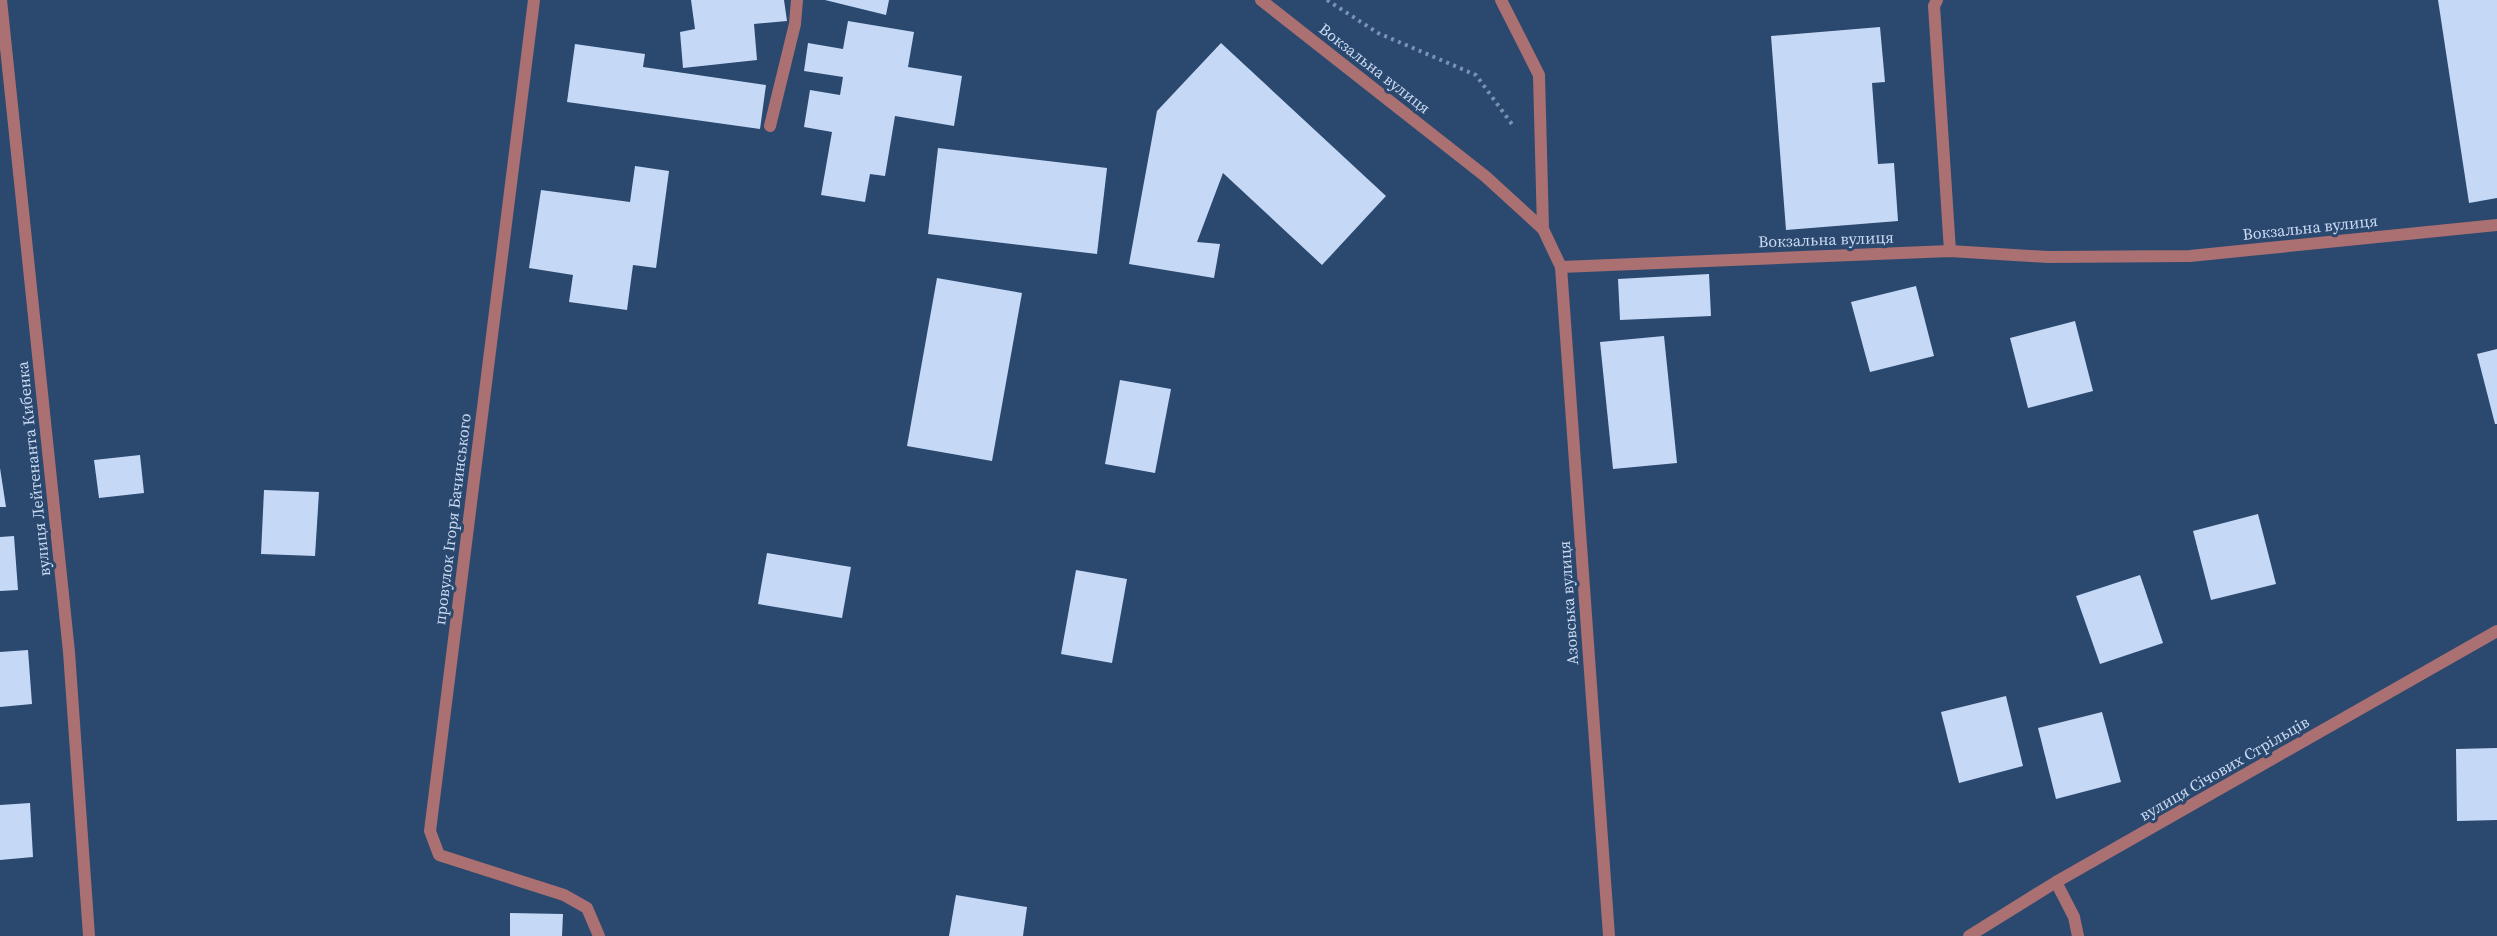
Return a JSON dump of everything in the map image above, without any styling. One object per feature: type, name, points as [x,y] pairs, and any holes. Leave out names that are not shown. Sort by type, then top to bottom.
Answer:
[{"type":"street","name":"вулиця Лейтенанта Кибенка","points":[[1,0],[69,652],[89,936]]},
{"type":"street","name":"провулок Ігоря Бачинського","points":[[534,0],[429,831],[439,855],[564,895],[586,908],[599,936]]},
{"type":"street","points":[[770,126],[795,24],[797,0]]},
{"type":"street","name":"Вокзальна вулиця","points":[[1261,0],[1485,176],[1543,229],[1561,267],[1950,251],[2048,257],[2190,256],[2497,225]]},
{"type":"street","points":[[1501,0],[1539,75],[1543,229]]},
{"type":"street","points":[[1937,0],[1934,6],[1950,251]]},
{"type":"street","name":"Азовська вулиця","points":[[1561,267],[1609,936]]},
{"type":"street","name":"вулиця Січових Стрільців","points":[[1970,936],[2056,882],[2497,631]]},
{"type":"street","points":[[2056,882],[2074,917],[2078,936]]},
{"type":"path","points":[[1327,0],[1378,33],[1476,75],[1515,129]]},
{"type":"building","points":[[691,0],[784,0],[787,21],[754,24],[757,60],[683,68],[680,32],[695,29]]},
{"type":"building","points":[[825,0],[889,0],[886,15]]},
{"type":"building","points":[[2438,0],[2497,0],[2497,198],[2469,203]]},
{"type":"building","points":[[848,21],[914,32],[908,67],[962,76],[954,126],[895,116],[885,176],[870,174],[865,202],[821,195],[832,132],[804,127],[810,90],[840,95],[843,77],[804,71],[808,43],[843,49]]},
{"type":"building","points":[[1880,27],[1885,82],[1872,83],[1878,164],[1894,163],[1898,221],[1786,230],[1771,36]]},
{"type":"building","points":[[1221,43],[1386,196],[1322,265],[1223,173],[1197,242],[1220,244],[1214,278],[1129,264],[1157,111]]},
{"type":"building","points":[[575,44],[645,54],[643,67],[766,85],[760,129],[567,102]]},
{"type":"building","points":[[938,148],[1107,168],[1097,254],[928,234]]},
{"type":"building","points":[[635,166],[669,171],[656,268],[633,265],[627,310],[569,302],[573,275],[529,268],[541,190],[630,202]]},
{"type":"building","points":[[1709,274],[1711,316],[1620,320],[1618,279]]},
{"type":"building","points":[[937,278],[1022,293],[992,461],[907,446]]},
{"type":"building","points":[[1916,286],[1934,356],[1870,372],[1851,302]]},
{"type":"building","points":[[2075,321],[2093,391],[2028,408],[2010,338]]},
{"type":"building","points":[[1664,336],[1677,463],[1613,469],[1600,342]]},
{"type":"building","points":[[2497,349],[2497,424],[2495,424],[2477,354]]},
{"type":"building","points":[[1120,380],[1171,389],[1155,473],[1105,464]]},
{"type":"building","points":[[140,455],[144,493],[99,498],[94,460]]},
{"type":"building","points":[[0,468],[6,507],[0,507]]},
{"type":"building","points":[[264,490],[319,492],[315,556],[261,554]]},
{"type":"building","points":[[2258,514],[2276,584],[2211,600],[2193,531]]},
{"type":"building","points":[[14,536],[18,590],[0,591],[0,537]]},
{"type":"building","points":[[767,553],[851,567],[842,618],[758,604]]},
{"type":"building","points":[[1076,570],[1127,579],[1112,663],[1061,654]]},
{"type":"building","points":[[2140,575],[2163,643],[2100,664],[2076,596]]},
{"type":"building","points":[[28,650],[32,704],[0,707],[0,652]]},
{"type":"building","points":[[2006,696],[2023,766],[1959,783],[1941,712]]},
{"type":"building","points":[[2102,712],[2121,782],[2056,799],[2038,728]]},
{"type":"building","points":[[2497,748],[2497,820],[2457,821],[2456,749]]},
{"type":"building","points":[[30,803],[33,857],[0,860],[0,805]]},
{"type":"building","points":[[956,895],[1027,907],[1023,936],[949,936]]},
{"type":"building","points":[[510,913],[563,914],[562,936],[510,936]]}]
